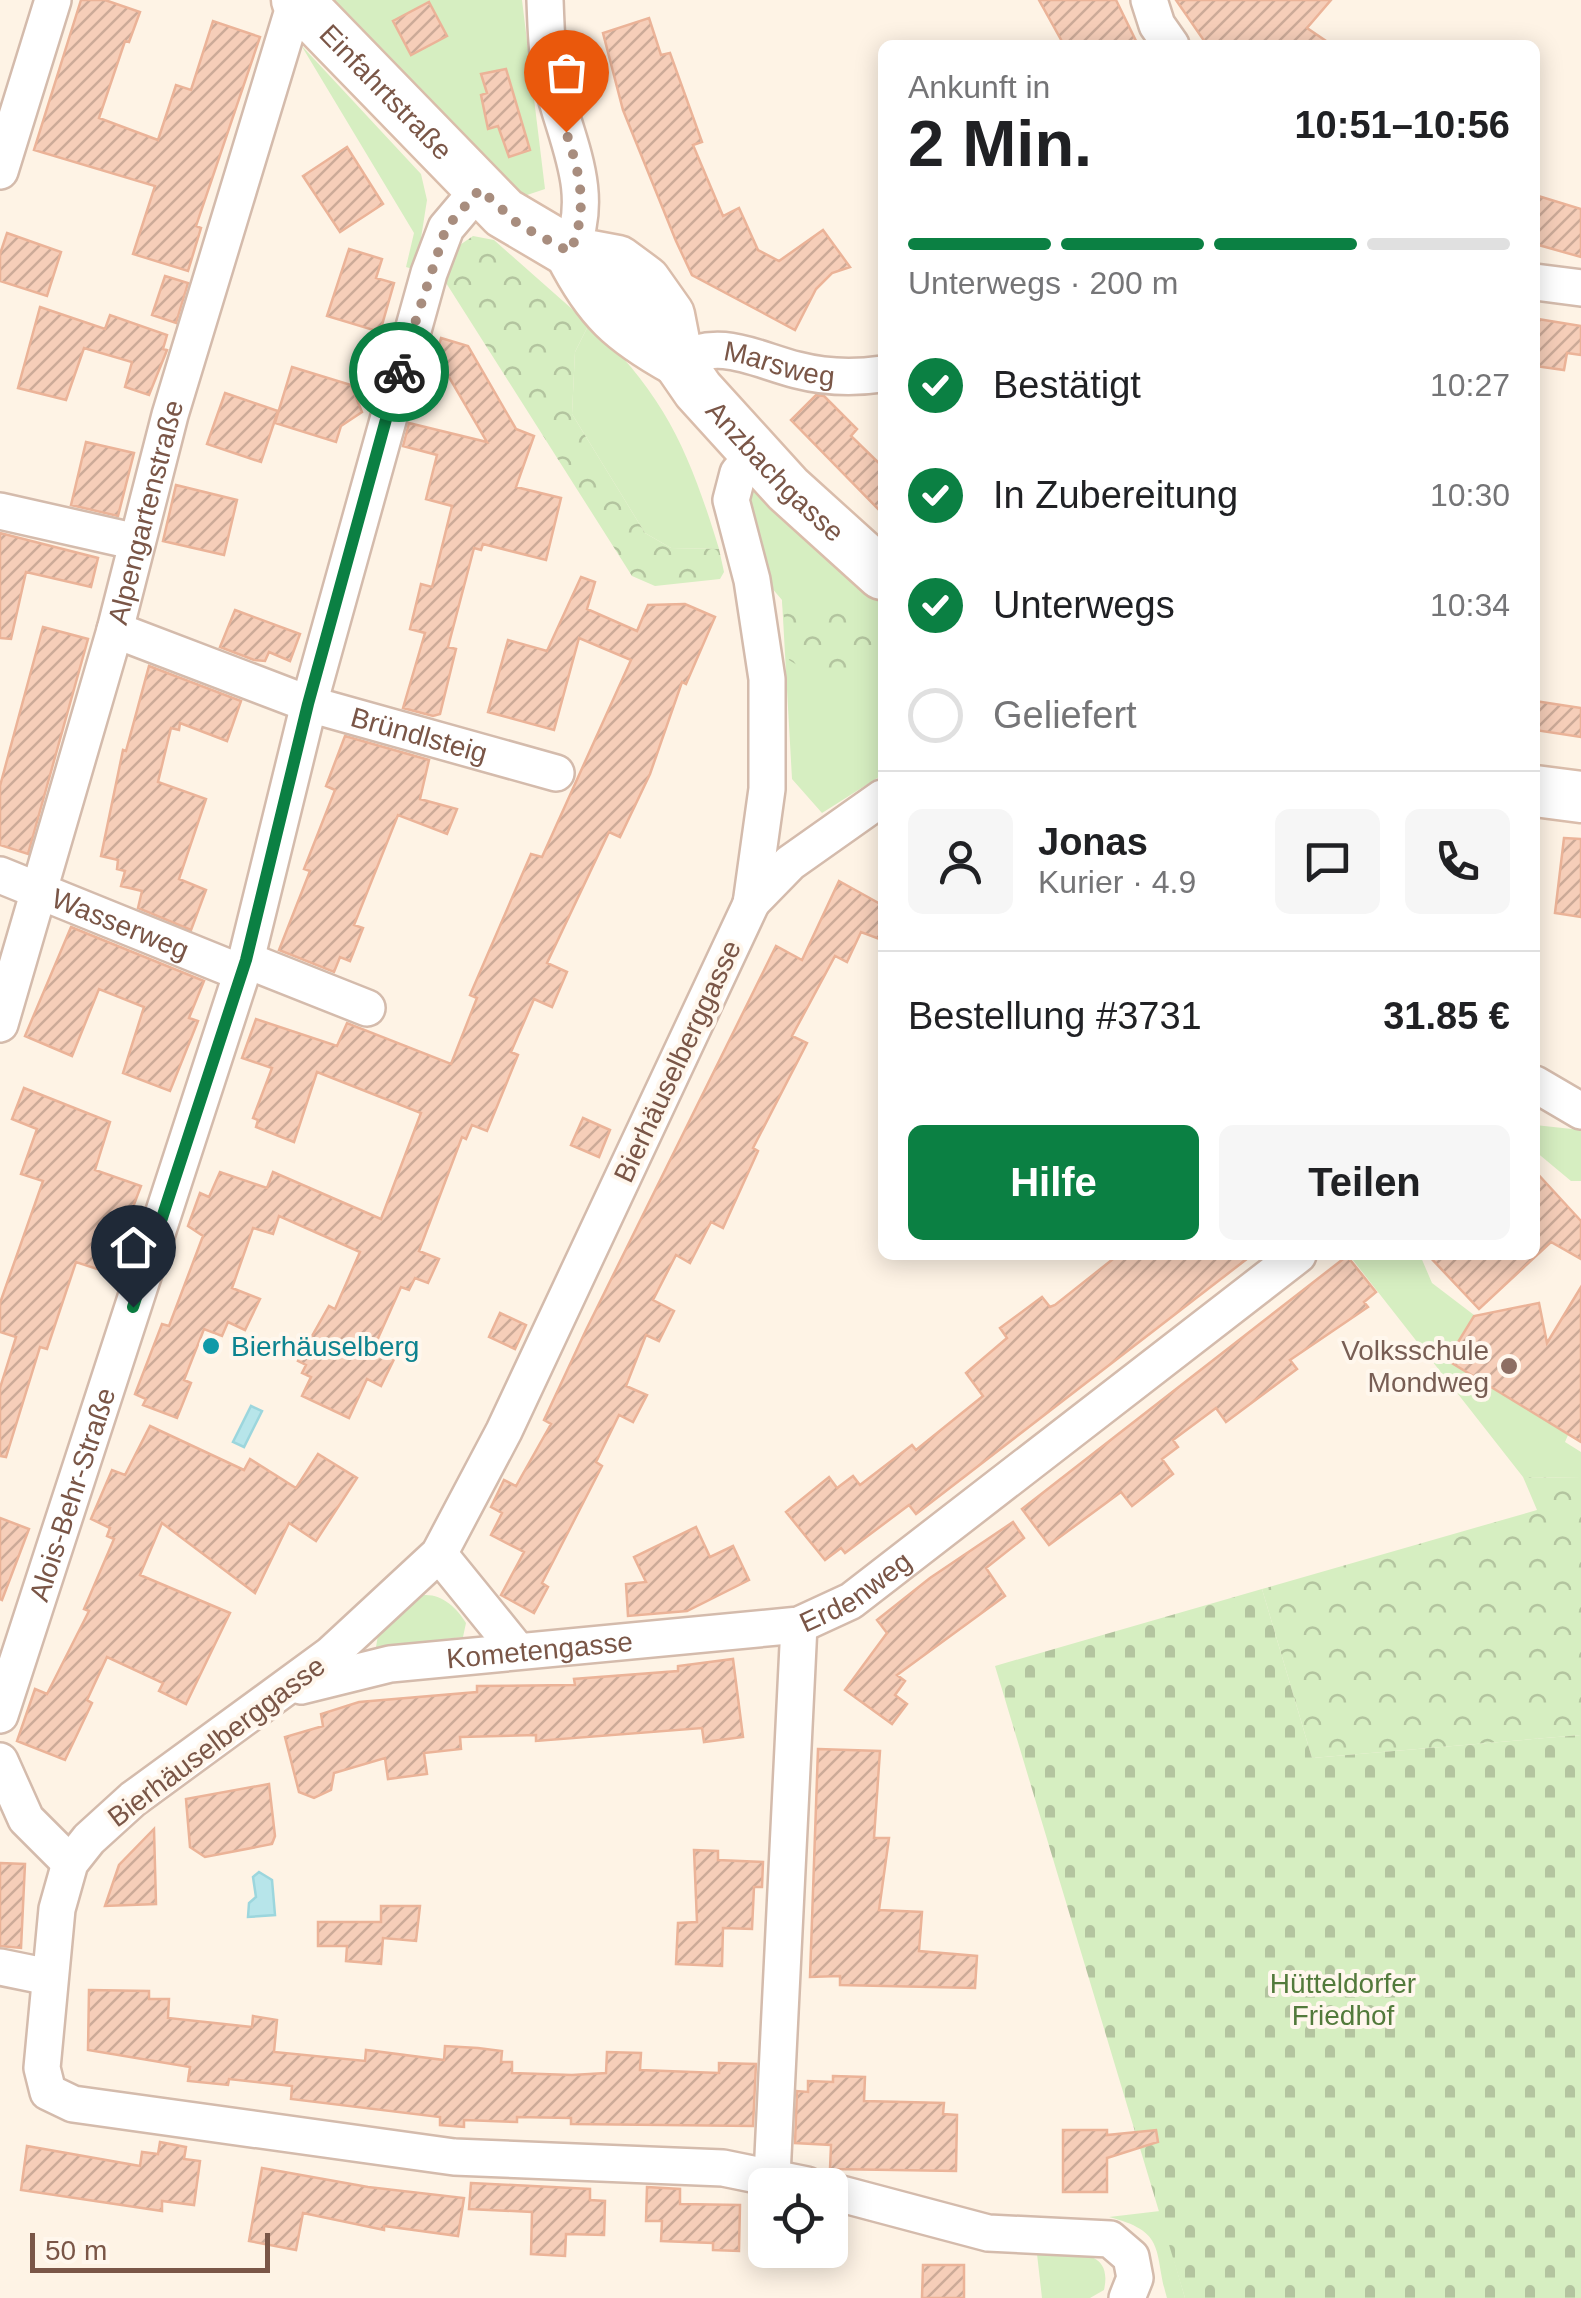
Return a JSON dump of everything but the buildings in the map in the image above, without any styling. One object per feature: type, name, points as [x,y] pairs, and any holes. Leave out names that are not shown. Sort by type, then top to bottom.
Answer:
[{"type":"street","points":[[0,168],[53,0]]},
{"type":"street","name":"Einfahrtstraße","points":[[296,0],[518,224],[570,252]]},
{"type":"street","name":"Alpengartenstraße","points":[[0,1024],[42,892],[170,415],[296,0]]},
{"type":"street","points":[[545,0],[552,80],[582,186],[581,221],[570,252]]},
{"type":"street","points":[[1149,0],[1157,25],[1168,40]]},
{"type":"street","name":"Alois-Behr-Straße","points":[[0,1715],[244,966],[308,704],[428,273],[446,228],[480,189]]},
{"type":"street","name":"Anzbachgasse","points":[[570,252],[604,310],[637,338],[678,361],[754,453],[833,533],[878,571]]},
{"type":"street","points":[[1540,283],[1581,288]]},
{"type":"street","name":"Marsweg","points":[[678,361],[703,349],[725,348],[800,371],[878,374]]},
{"type":"street","name":"Bierhäuselberggasse","points":[[748,2172],[707,2166],[454,2158],[73,2104],[52,2095],[44,2082],[49,1978],[60,1891],[70,1863],[89,1838],[133,1800],[285,1691],[366,1625],[439,1554],[504,1431],[750,904],[768,789],[768,694],[752,580],[730,500],[738,473],[754,453]]},
{"type":"street","points":[[0,512],[137,542]]},
{"type":"street","name":"Bründlsteig","points":[[115,630],[308,704],[556,773]]},
{"type":"street","points":[[1540,792],[1581,797]]},
{"type":"street","name":"Bierhäuselberggasse","points":[[750,904],[790,863],[878,801]]},
{"type":"street","name":"Wasserweg","points":[[0,875],[367,1008]]},
{"type":"street","points":[[1540,1087],[1581,1112]]},
{"type":"street","name":"Erdenweg","points":[[772,2168],[799,1625],[850,1601],[1292,1260]]},
{"type":"street","points":[[439,1554],[516,1650]]},
{"type":"street","name":"Kometengasse","points":[[285,1691],[390,1664],[799,1625]]},
{"type":"street","points":[[0,1762],[26,1819],[70,1863]]},
{"type":"street","points":[[0,1967],[49,1978]]},
{"type":"street","points":[[848,2196],[988,2233],[1110,2240],[1122,2245],[1134,2267],[1133,2289],[1127,2298]]},
{"type":"green space","points":[[333,0],[522,0],[545,189],[524,196],[359,34]]},
{"type":"green space","points":[[301,45],[421,174],[427,200],[416,270],[406,267],[414,233]]},
{"type":"green space","points":[[473,236],[494,240],[589,324],[575,352],[572,414],[645,533],[671,548],[719,549],[724,572],[720,579],[655,586],[632,576],[441,275],[454,249]]},
{"type":"green space","points":[[589,324],[637,375],[672,427],[697,483],[719,549],[671,548],[645,533],[572,414],[575,352]]},
{"type":"green space","points":[[751,489],[878,600],[878,778],[822,813],[792,779],[782,600],[765,580],[745,501]]},
{"type":"green space","points":[[782,600],[878,607],[878,642],[862,676],[828,684],[789,660]]},
{"type":"green space","points":[[1540,1126],[1581,1130],[1581,1181],[1571,1181],[1540,1155]]},
{"type":"green space","points":[[1353,1260],[1422,1260],[1432,1283],[1474,1315],[1448,1360],[1568,1435],[1565,1442],[1581,1452],[1581,1478],[1523,1477]]},
{"type":"green space","points":[[1523,1477],[1581,1478],[1581,1735],[1312,1758],[1262,1589],[1537,1510]]},
{"type":"green space","name":"Hütteldorfer Friedhof","points":[[1262,1589],[1312,1758],[1581,1735],[1581,2298],[1185,2298],[995,1666]]},
{"type":"green space","points":[[424,1595],[443,1599],[458,1612],[466,1623],[463,1637],[376,1647],[378,1635]]},
{"type":"green space","points":[[1160,2211],[1185,2298],[1167,2298],[1150,2237],[1109,2217]]},
{"type":"green space","points":[[1037,2254],[1086,2255],[1095,2259],[1102,2265],[1104,2290],[1090,2298],[1042,2298]]},
{"type":"water","points":[[251,1406],[262,1411],[244,1447],[233,1442]]},
{"type":"water","points":[[259,1872],[272,1880],[275,1915],[248,1917],[249,1903],[256,1897],[253,1877]]},
{"type":"way so far","points":[[399,372],[428,273],[446,228],[480,189],[518,224],[570,252],[581,221],[582,198],[580,177],[566,132]]},
{"type":"place","name":"Bierhäuselberg","points":[[211,1346]]},
{"type":"place","name":"Volksschule Mondweg","points":[[1509,1366]]},
{"type":"route","points":[[133,1307],[246,960],[308,704],[399,372]]}]
